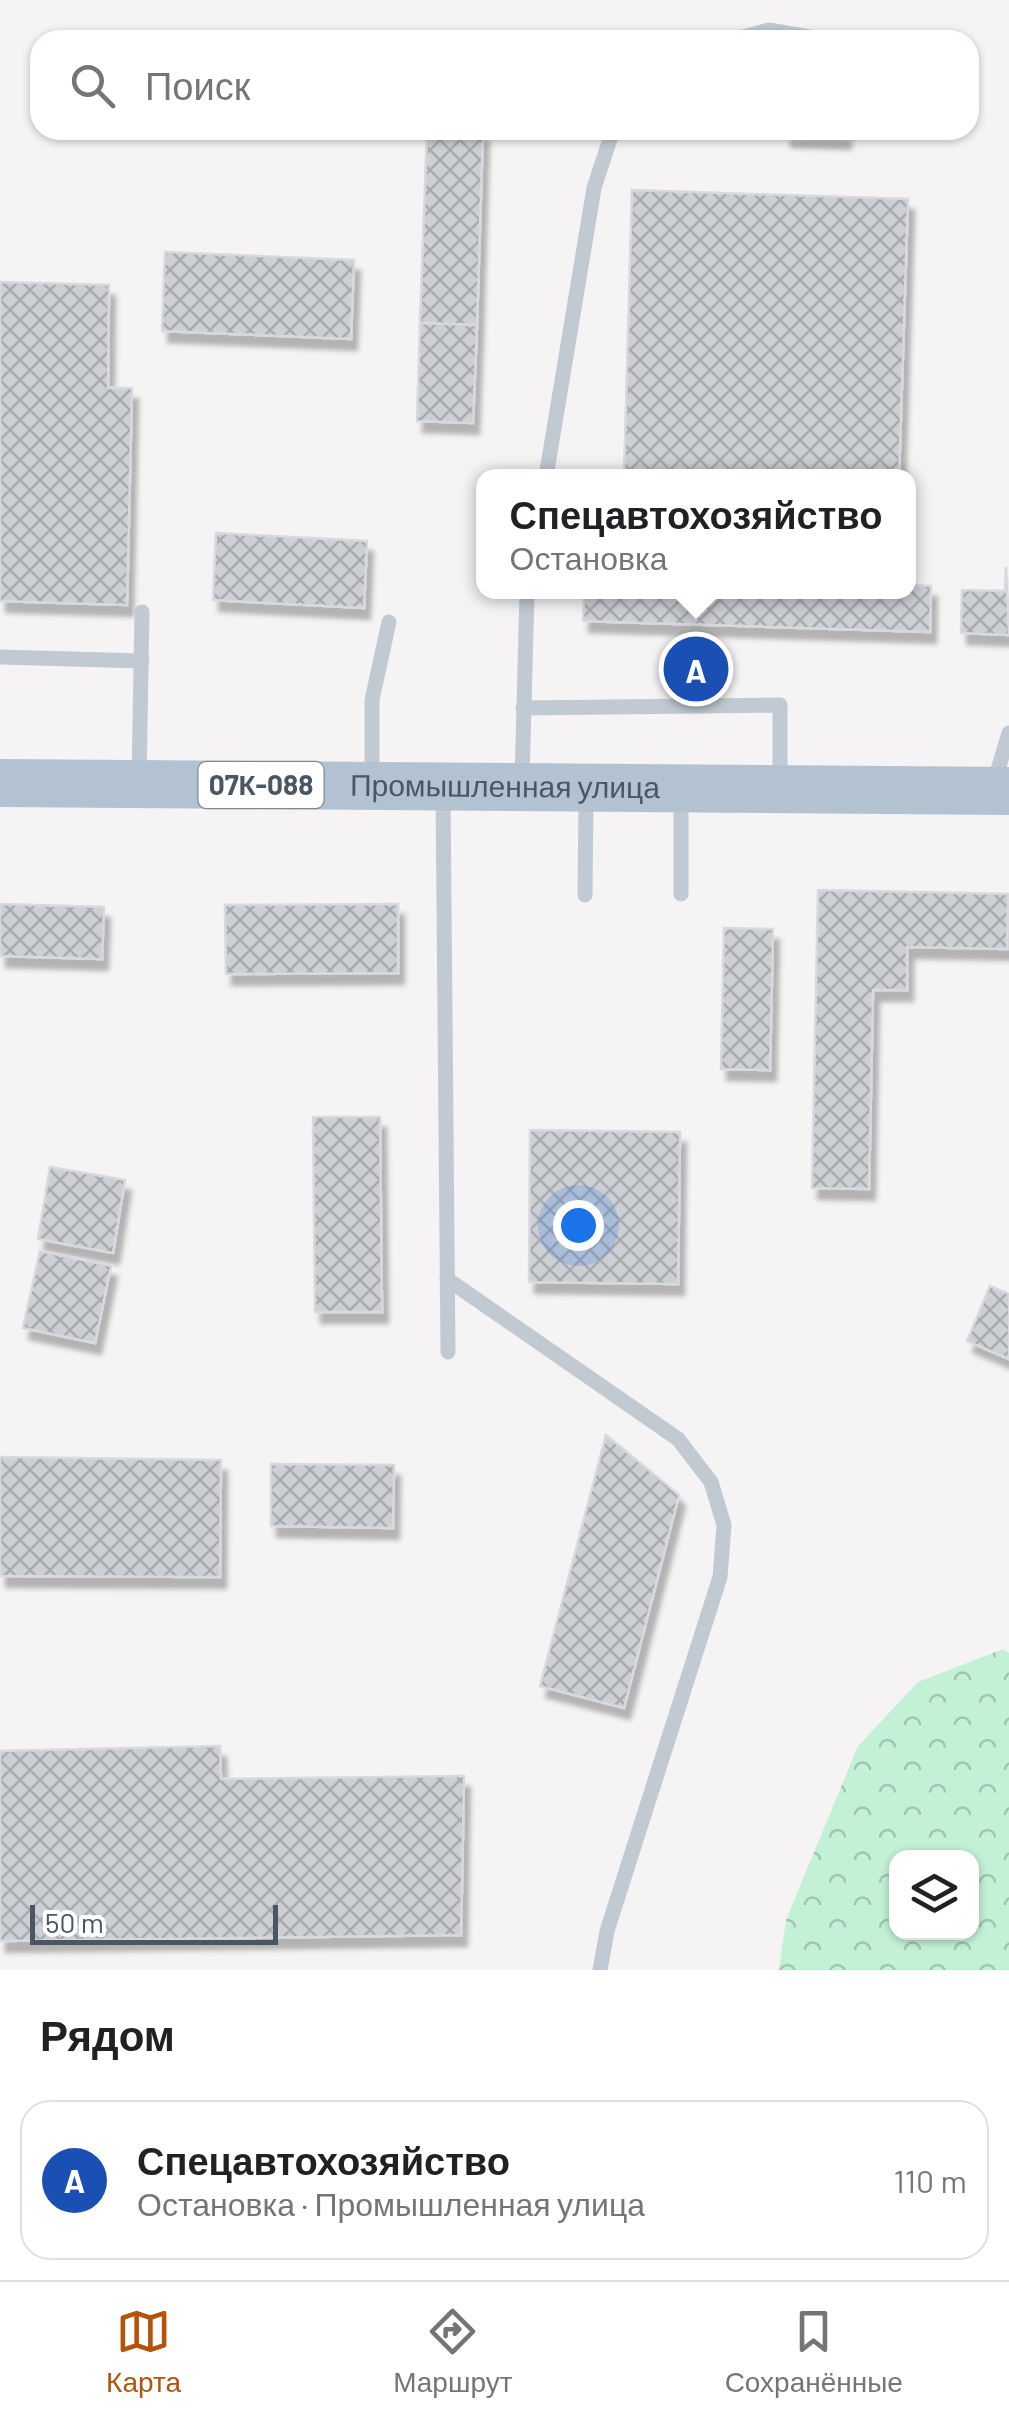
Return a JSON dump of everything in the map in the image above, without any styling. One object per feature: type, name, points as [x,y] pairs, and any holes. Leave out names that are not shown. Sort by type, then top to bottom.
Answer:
[{"type":"main road","name":"Промышленная улица","points":[[0,783],[1000,791]]},
{"type":"lane","points":[[547,469],[594,188],[610,140]]},
{"type":"lane","points":[[522,789],[527,599]]},
{"type":"lane","points":[[139,784],[142,612]]},
{"type":"lane","points":[[372,787],[372,700],[389,622]]},
{"type":"lane","points":[[0,658],[142,661]]},
{"type":"lane","points":[[523,708],[780,705],[780,791]]},
{"type":"lane","points":[[1000,791],[1009,733]]},
{"type":"lane","points":[[442,788],[448,1352]]},
{"type":"lane","points":[[585,895],[586,790]]},
{"type":"lane","points":[[681,791],[681,894]]},
{"type":"lane","points":[[447,1279],[678,1440],[710,1482],[724,1524],[720,1577],[607,1931],[600,1970]]},
{"type":"green space","points":[[1003,1649],[1009,1653],[1009,1970],[779,1970],[786,1920],[858,1746],[918,1682]]},
{"type":"building","points":[[427,140],[483,140],[477,325],[420,323]]},
{"type":"building","points":[[632,190],[908,199],[899,469],[624,469]]},
{"type":"building","points":[[165,252],[354,260],[351,339],[162,331]]},
{"type":"building","points":[[0,282],[109,285],[108,388],[132,388],[127,605],[0,601]]},
{"type":"building","points":[[420,323],[477,325],[473,423],[417,421]]},
{"type":"building","points":[[216,533],[367,541],[364,608],[213,600]]},
{"type":"building","points":[[1006,567],[1009,635],[961,633],[962,590],[1005,591]]},
{"type":"building","points":[[916,585],[931,586],[930,632],[583,621],[584,599],[916,599]]},
{"type":"building","points":[[818,890],[1008,894],[1007,949],[907,947],[907,990],[873,990],[869,1189],[812,1188]]},
{"type":"building","points":[[0,904],[104,907],[102,959],[0,956]]},
{"type":"building","points":[[398,904],[398,973],[226,974],[225,905]]},
{"type":"building","points":[[724,928],[773,929],[770,1070],[721,1069]]},
{"type":"building","points":[[313,1117],[380,1117],[382,1312],[315,1312]]},
{"type":"building","points":[[530,1130],[680,1132],[678,1284],[529,1282]]},
{"type":"building","points":[[50,1167],[125,1180],[113,1253],[38,1239]]},
{"type":"building","points":[[40,1251],[111,1266],[95,1343],[23,1328]]},
{"type":"building","points":[[990,1286],[1009,1294],[1009,1359],[967,1341]]},
{"type":"building","points":[[606,1435],[679,1495],[624,1708],[540,1686]]},
{"type":"building","points":[[0,1457],[221,1460],[220,1577],[0,1576]]},
{"type":"building","points":[[271,1464],[394,1465],[393,1528],[271,1526]]},
{"type":"building","points":[[220,1746],[221,1779],[464,1776],[461,1935],[0,1941],[0,1751]]},
{"type":"place","name":"Спецавтохозяйство","points":[[696,669]]}]
